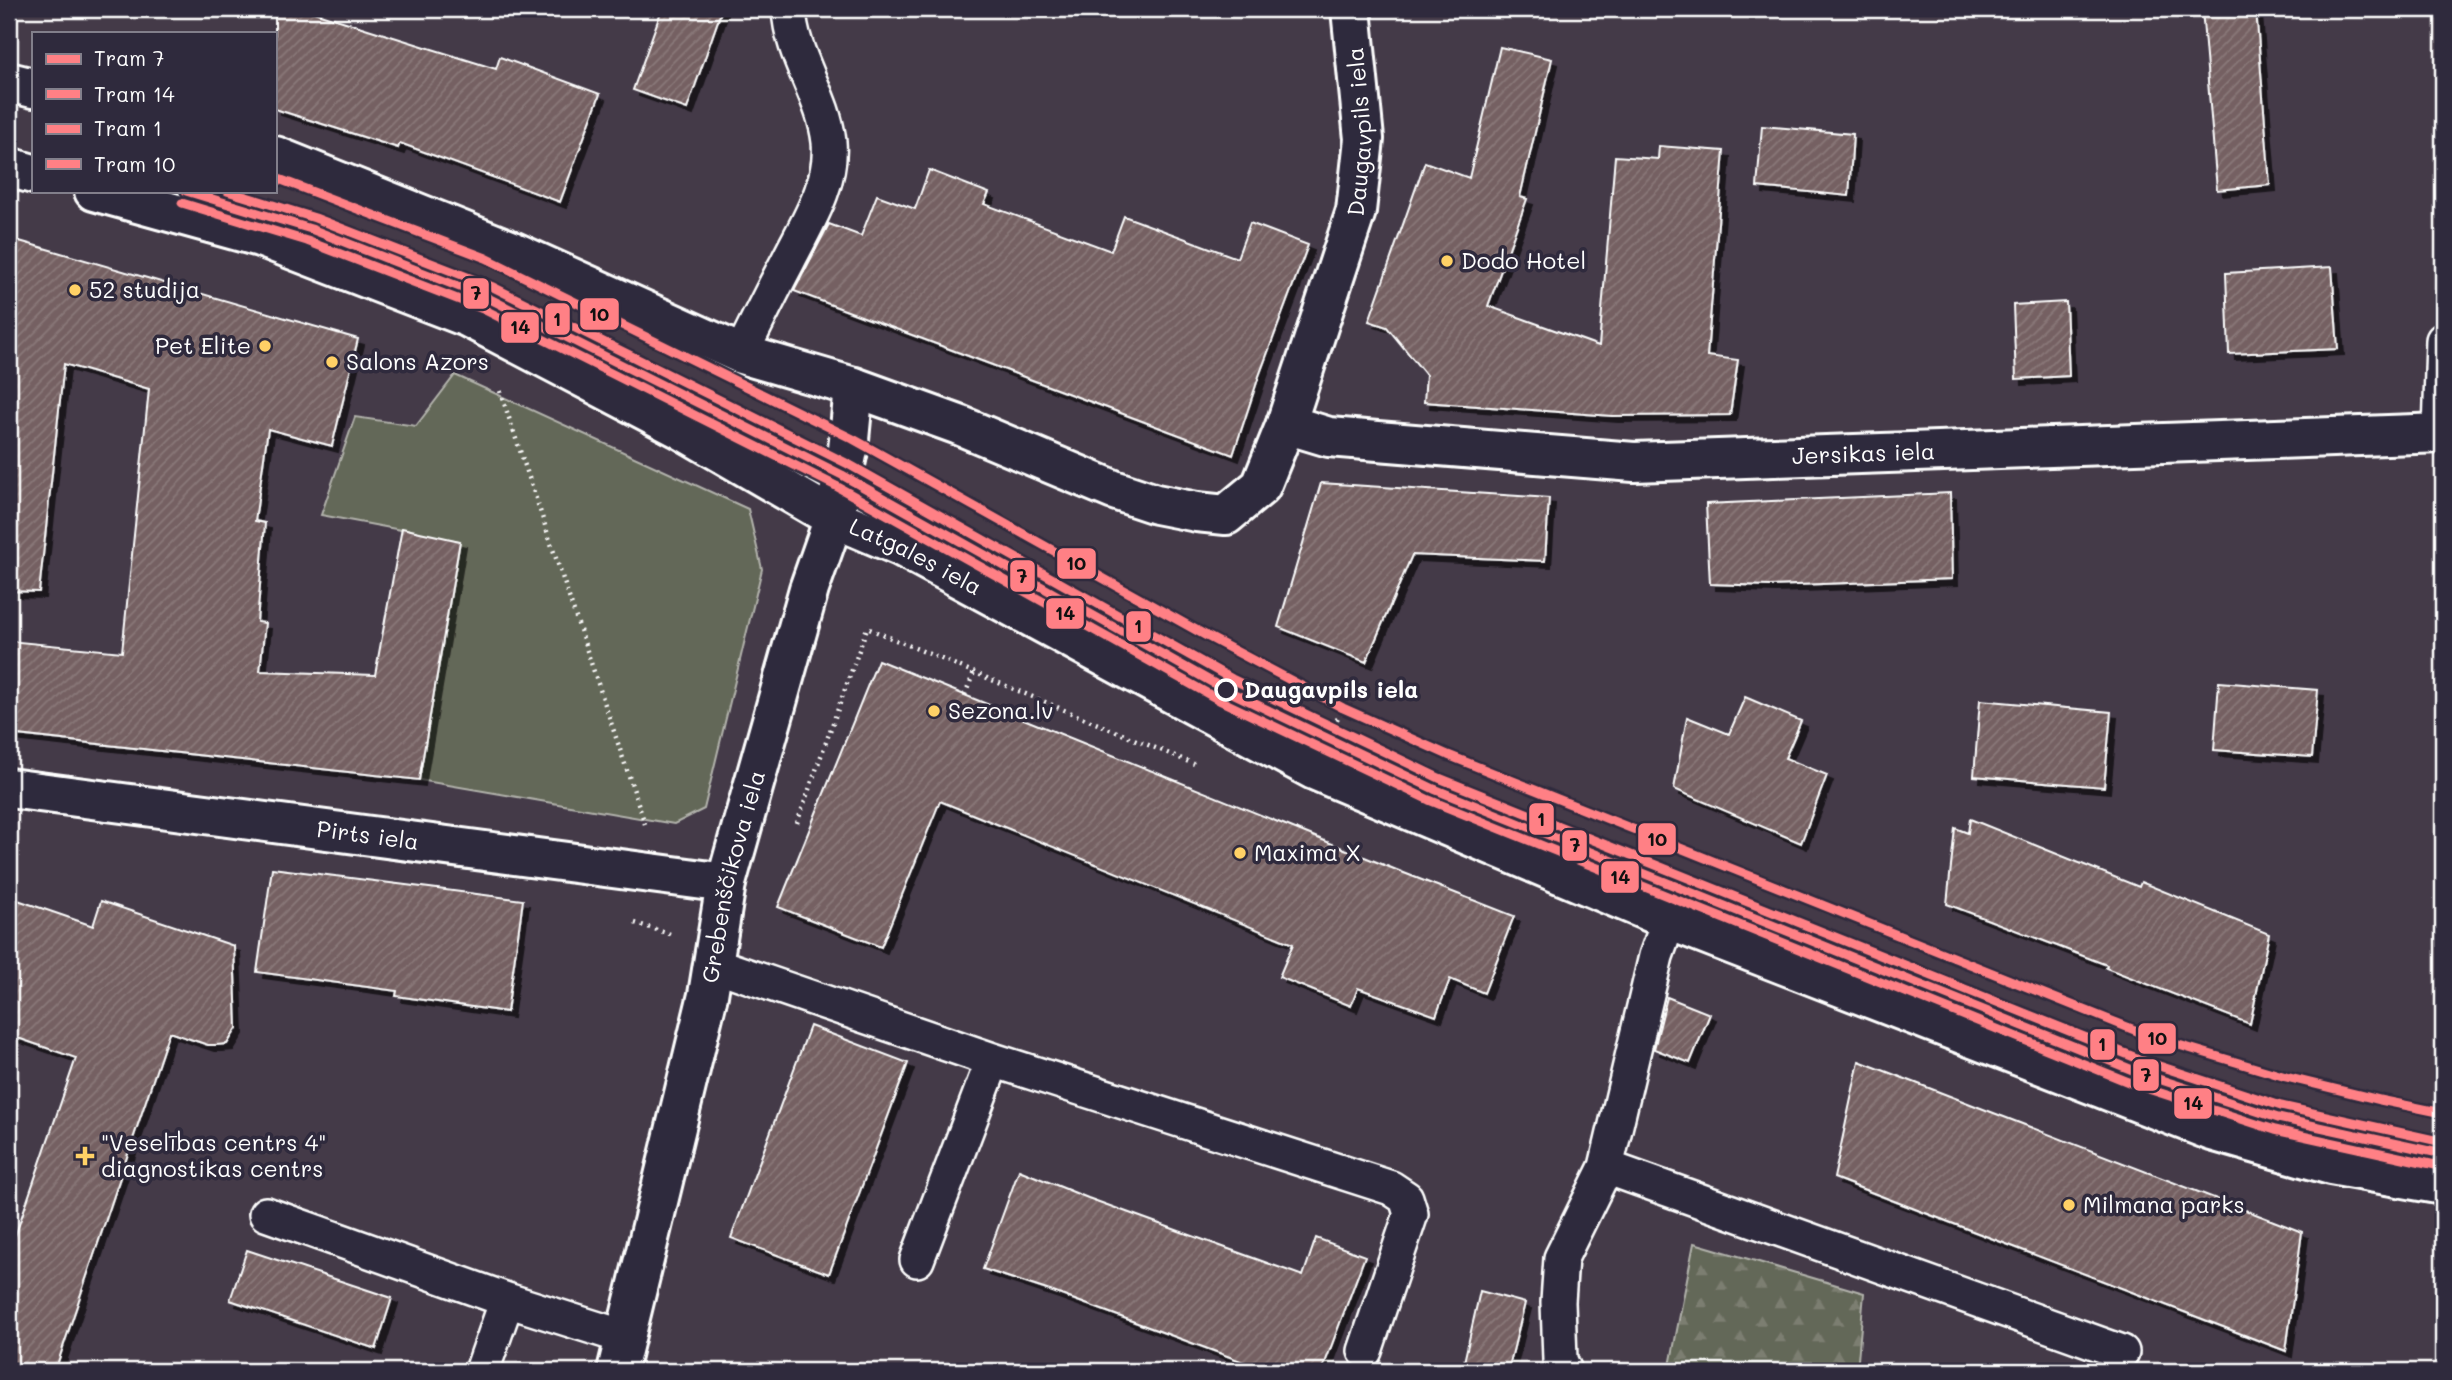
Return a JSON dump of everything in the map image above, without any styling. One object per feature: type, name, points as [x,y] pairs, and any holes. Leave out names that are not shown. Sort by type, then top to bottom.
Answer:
[{"type":"street","name":"Daugavpils iela","points":[[854,387],[959,425],[1145,500],[1196,512],[1226,515],[1261,486],[1286,424],[1356,211],[1364,139],[1352,9]]},
{"type":"street","points":[[9,82],[32,88]]},
{"type":"street","points":[[276,156],[510,250],[741,354],[854,387]]},
{"type":"street","points":[[9,167],[32,174]]},
{"type":"street","name":"Latgales iela","points":[[98,192],[260,237],[467,317],[681,429],[834,517],[900,546],[1314,770],[1670,920],[2212,1131],[2331,1165],[2443,1185]]},
{"type":"street","name":"Grebenščikova iela","points":[[621,1354],[681,1111],[713,964],[726,883],[809,589],[834,517],[848,450],[854,387]]},
{"type":"street","name":"Jersikas iela","points":[[1286,424],[1329,437],[1634,462],[2441,433]]},
{"type":"street","name":"Pirts iela","points":[[9,788],[726,883]]},
{"type":"lane","points":[[741,354],[818,199],[827,171],[829,143],[790,28],[789,9]]},
{"type":"lane","points":[[2441,433],[2443,340]]},
{"type":"lane","points":[[1565,1371],[1560,1360],[1558,1302],[1562,1258],[1606,1167],[1656,956],[1670,920]]},
{"type":"lane","points":[[713,964],[993,1060],[1391,1188],[1406,1199],[1411,1214],[1365,1351]]},
{"type":"lane","points":[[917,1260],[993,1060]]},
{"type":"lane","points":[[1606,1167],[2122,1352]]},
{"type":"lane","points":[[266,1214],[507,1300],[621,1354]]},
{"type":"lane","points":[[482,1371],[507,1300]]},
{"type":"path","points":[[499,387],[651,840],[650,873]]},
{"type":"path","points":[[867,628],[1199,766]]},
{"type":"path","points":[[965,695],[974,672]]},
{"type":"path","points":[[623,919],[673,934]]},
{"type":"green space","points":[[455,375],[748,509],[762,569],[704,809],[674,824],[419,780],[460,541],[321,515],[355,417],[416,426]]},
{"type":"green space","points":[[1694,1243],[1864,1293],[1857,1371],[1669,1371]]},
{"type":"building","points":[[275,9],[304,9],[496,69],[500,57],[600,94],[560,202],[400,143],[398,148],[276,109]]},
{"type":"building","points":[[662,9],[722,9],[687,109],[633,90]]},
{"type":"building","points":[[2202,9],[2256,9],[2270,185],[2217,190]]},
{"type":"building","name":"Dodo Hotel","points":[[1500,47],[1552,59],[1520,197],[1527,199],[1488,306],[1599,346],[1615,156],[1658,159],[1659,146],[1724,151],[1707,356],[1738,360],[1730,415],[1612,416],[1424,402],[1426,375],[1387,327],[1369,321],[1425,162],[1469,178]]},
{"type":"building","points":[[1762,126],[1853,134],[1849,196],[1757,187]]},
{"type":"building","points":[[929,170],[989,193],[984,204],[1111,251],[1124,216],[1237,258],[1250,223],[1308,245],[1233,455],[794,291],[829,224],[861,236],[877,195],[915,209]]},
{"type":"building","points":[[9,238],[358,339],[332,446],[268,429],[255,521],[265,523],[257,622],[265,623],[260,671],[375,675],[402,528],[460,541],[419,780],[9,734],[9,641],[122,652],[149,389],[64,364],[39,592],[9,591]]},
{"type":"building","points":[[2332,267],[2338,349],[2229,354],[2226,273]]},
{"type":"building","points":[[2066,302],[2069,376],[2016,379],[2013,305]]},
{"type":"building","points":[[1321,483],[1549,498],[1545,561],[1412,555],[1366,662],[1278,627]]},
{"type":"building","points":[[1950,493],[1952,579],[1770,586],[1710,584],[1706,504]]},
{"type":"building","points":[[878,660],[1514,916],[1484,993],[1450,979],[1436,1016],[1358,988],[1351,1006],[1279,977],[1293,944],[940,801],[881,947],[778,907]]},
{"type":"building","points":[[2219,682],[2318,690],[2312,757],[2214,750]]},
{"type":"building","points":[[1745,697],[1801,721],[1785,758],[1827,775],[1801,843],[1674,789],[1687,717],[1729,734]]},
{"type":"building","points":[[1980,700],[2111,712],[2104,787],[1974,776]]},
{"type":"building","points":[[1970,819],[2139,887],[2141,882],[2269,934],[2250,1024],[2106,968],[2107,965],[1947,904],[1955,828],[1968,833]]},
{"type":"building","points":[[272,868],[523,900],[507,1012],[396,996],[397,991],[257,972]]},
{"type":"building","name":"\"Veselības centrs 4\" diagnostikas centrs","points":[[9,897],[93,926],[101,901],[234,946],[237,1028],[227,1044],[216,1045],[208,1045],[169,1032],[55,1371],[9,1371],[9,1254],[76,1058],[9,1035]]},
{"type":"building","points":[[1667,997],[1710,1014],[1690,1063],[1654,1049]]},
{"type":"building","points":[[810,1026],[908,1063],[829,1274],[731,1238]]},
{"type":"building","name":"Milmana parks","points":[[1859,1061],[2302,1232],[2286,1351],[1834,1178]]},
{"type":"building","points":[[1019,1170],[1088,1198],[1303,1276],[1316,1238],[1365,1256],[1322,1371],[1268,1371],[983,1269]]},
{"type":"building","points":[[247,1250],[392,1298],[376,1349],[230,1300]]},
{"type":"building","points":[[1480,1291],[1525,1303],[1508,1371],[1462,1371]]},
{"type":"tram line","name":"10","points":[[279,179],[486,258],[853,439],[1205,635],[1343,708],[1448,755],[2152,1037],[2286,1077],[2443,1113]]},
{"type":"tram line","name":"7","points":[[189,192],[311,229],[488,298],[842,475],[1226,690],[1434,789],[2140,1073],[2278,1118],[2443,1154]]},
{"type":"tram line","name":"1","points":[[230,192],[315,218],[493,287],[848,464],[1232,679],[1439,778],[2144,1061],[2281,1106],[2443,1142]]},
{"type":"tram line","name":"14","points":[[182,203],[307,241],[483,309],[836,486],[1221,701],[1429,800],[2136,1085],[2275,1130],[2440,1166]]},
{"type":"place","name":"Dodo Hotel","points":[[1447,261]]},
{"type":"place","name":"52 studija","points":[[75,290]]},
{"type":"place","name":"Pet Elite","points":[[265,346]]},
{"type":"place","name":"Salons Azors","points":[[332,362]]},
{"type":"place","name":"Daugavpils iela","points":[[1226,690]]},
{"type":"place","name":"Sezona.lv","points":[[934,711]]},
{"type":"place","name":"Maxima X","points":[[1240,853]]},
{"type":"place","name":"\"Veselības centrs 4\" diagnostikas centrs","points":[[85,1156]]},
{"type":"place","name":"Milmana parks","points":[[2069,1205]]}]
